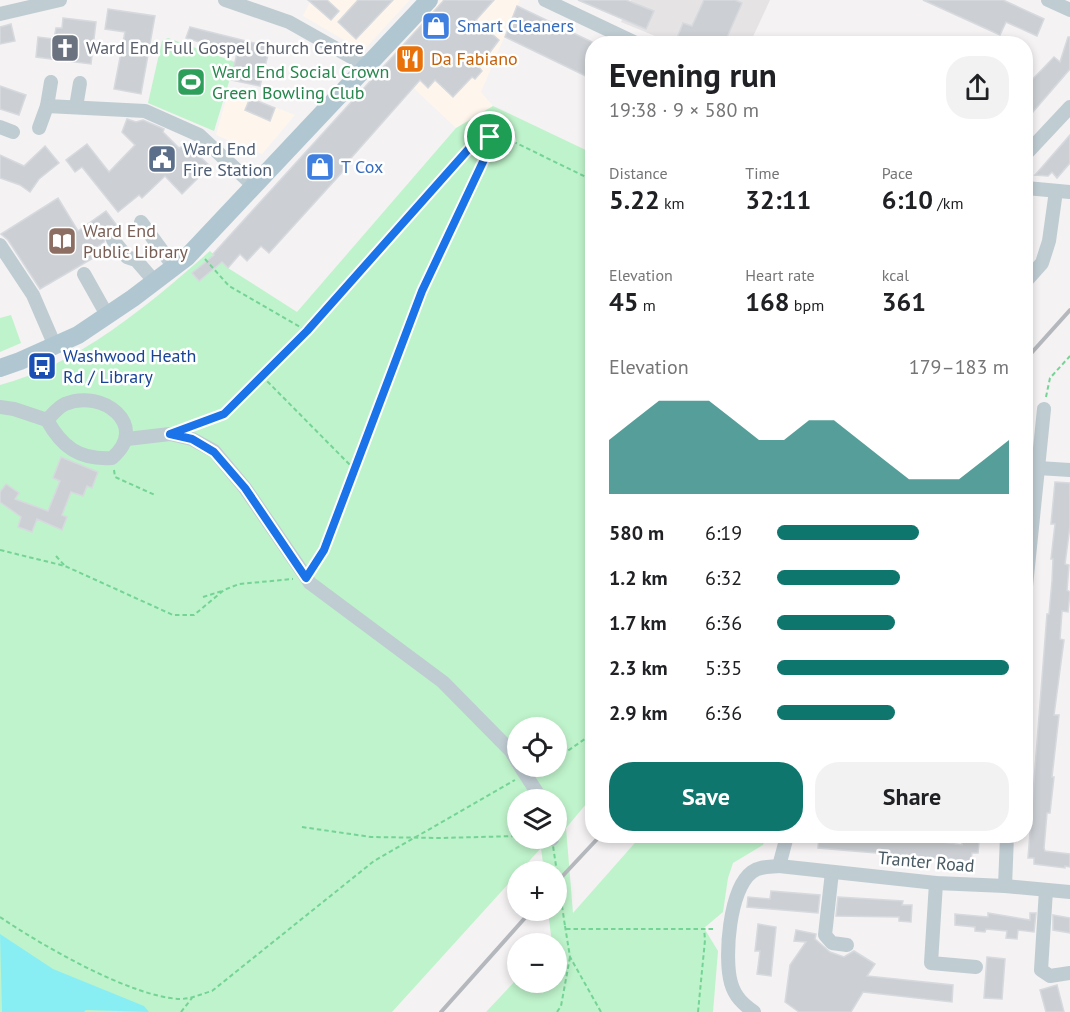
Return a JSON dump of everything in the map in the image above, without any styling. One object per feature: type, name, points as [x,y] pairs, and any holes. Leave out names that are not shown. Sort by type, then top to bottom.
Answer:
[{"type":"main road","points":[[0,368],[20,362],[78,335],[174,267],[254,186],[361,63],[429,0]]},
{"type":"street","points":[[0,14],[60,0]]},
{"type":"street","points":[[225,0],[289,22],[361,63]]},
{"type":"street","points":[[545,0],[621,36]]},
{"type":"street","points":[[1048,0],[1070,10]]},
{"type":"street","points":[[39,128],[47,106],[51,82]]},
{"type":"street","points":[[76,107],[80,83]]},
{"type":"street","points":[[47,106],[145,111],[199,135],[254,186]]},
{"type":"street","points":[[1033,147],[1070,107]]},
{"type":"street","points":[[1033,189],[1063,192],[1042,263],[1033,273]]},
{"type":"street","points":[[141,222],[174,267]]},
{"type":"street","points":[[113,240],[127,257],[136,260],[155,282]]},
{"type":"street","points":[[0,245],[33,295],[55,346]]},
{"type":"street","points":[[84,274],[107,315]]},
{"type":"street","points":[[0,407],[47,420],[58,439],[85,455],[112,458],[122,449],[127,439],[122,420],[108,405],[83,399],[63,405],[47,420]]},
{"type":"street","points":[[1033,509],[1044,409]]},
{"type":"street","points":[[127,439],[170,434],[192,439],[214,452],[245,488],[310,583],[443,682],[507,747]]},
{"type":"street","points":[[1038,468],[1070,470]]},
{"type":"street","points":[[779,866],[785,843]]},
{"type":"street","points":[[1005,886],[1007,843]]},
{"type":"street","name":"Tranter Road","points":[[749,1011],[738,1000],[731,982],[728,958],[729,930],[742,884],[751,872],[762,867],[779,866],[936,883],[1070,892]]},
{"type":"street","points":[[832,872],[825,934],[832,944],[847,945]]},
{"type":"street","points":[[936,883],[932,963],[976,967]]},
{"type":"street","points":[[1046,890],[1041,970],[1050,976],[1070,974]]},
{"type":"path","points":[[170,434],[224,414],[307,331],[474,143],[490,137],[510,140],[585,177]]},
{"type":"path","points":[[474,143],[490,147],[510,140]]},
{"type":"path","points":[[203,597],[239,584],[306,578],[324,550],[422,291],[490,147]]},
{"type":"path","points":[[195,248],[229,286],[307,331]]},
{"type":"path","points":[[1044,409],[1050,378],[1070,356]]},
{"type":"path","points":[[262,376],[355,470]]},
{"type":"path","points":[[112,458],[115,477],[155,495]]},
{"type":"path","points":[[0,550],[65,566],[172,615],[194,615],[224,590]]},
{"type":"path","points":[[56,556],[65,566]]},
{"type":"path","points":[[567,751],[585,739]]},
{"type":"path","points":[[0,917],[29,937],[99,973],[155,995],[181,999],[192,998],[212,991],[374,861],[418,836],[507,777]]},
{"type":"path","points":[[302,827],[371,837],[507,836]]},
{"type":"path","points":[[553,849],[570,957],[561,1006],[557,1012]]},
{"type":"path","points":[[565,927],[704,928],[705,940],[698,1012]]},
{"type":"path","points":[[570,957],[601,1012]]},
{"type":"path","points":[[182,1012],[192,998]]},
{"type":"shaded area","points":[[311,0],[410,0],[363,51],[303,16]]},
{"type":"shaded area","points":[[441,0],[520,0],[481,92],[493,106],[456,128],[386,62]]},
{"type":"shaded area","points":[[631,0],[770,0],[753,36],[655,36],[621,22]]},
{"type":"shaded area","points":[[229,89],[295,115],[262,154],[216,135]]},
{"type":"green space","name":"Ward End Social Crown Green Bowling Club","points":[[168,38],[235,62],[214,131],[148,103],[162,41]]},
{"type":"green space","points":[[493,106],[585,150],[585,805],[567,827],[567,789],[507,789],[507,849],[540,849],[529,861],[507,861],[507,885],[392,1012],[0,1012],[0,385],[29,376],[85,348],[138,311],[210,251],[228,268],[297,312],[456,128]]},
{"type":"green space","points":[[11,315],[21,343],[0,352],[0,318]]},
{"type":"green space","points":[[567,840],[573,913],[635,843],[764,843],[733,863],[728,878],[723,912],[704,928],[718,951],[713,1012],[486,1012],[507,990],[507,993],[567,993],[567,933],[551,933],[549,921],[567,921],[567,861],[543,861],[541,849],[567,849]]},
{"type":"water","points":[[0,934],[53,969],[144,1006],[149,1012],[86,1010],[84,1012],[2,1012]]},
{"type":"building","points":[[308,0],[327,0],[339,11],[331,20]]},
{"type":"building","points":[[358,0],[393,0],[356,39],[338,22]]},
{"type":"building","points":[[444,0],[494,0],[476,20],[499,40],[479,67],[482,71],[475,79],[472,77],[453,97],[435,80],[428,88],[420,80],[344,166],[346,168],[269,253],[261,246],[247,261],[240,254],[228,268],[222,262],[199,281],[192,273],[214,255]]},
{"type":"building","points":[[578,0],[626,0],[654,11],[646,29]]},
{"type":"building","points":[[704,0],[735,0],[742,3],[728,36],[678,36],[683,23],[692,26]]},
{"type":"building","points":[[923,0],[1003,0],[1044,19],[1037,36],[1006,22],[1000,35]]},
{"type":"building","points":[[517,6],[585,39],[585,76],[505,37]]},
{"type":"building","points":[[108,9],[155,16],[141,94],[114,89],[125,32],[105,29]]},
{"type":"building","name":"Ward End Full Gospel Church Centre","points":[[63,18],[96,22],[91,64],[36,57],[38,37],[54,39],[56,28],[62,28]]},
{"type":"building","points":[[11,24],[15,41],[0,44],[0,27]]},
{"type":"building","points":[[190,27],[270,47],[260,86],[231,80],[237,53],[186,38]]},
{"type":"building","points":[[1068,37],[1070,37],[1070,69],[1033,112],[1033,79],[1054,57],[1060,62]]},
{"type":"building","points":[[0,86],[26,95],[19,115],[0,109]]},
{"type":"building","points":[[250,98],[275,108],[270,121],[245,110]]},
{"type":"building","name":"Ward End Fire Station","points":[[127,119],[136,122],[143,120],[164,129],[163,132],[179,148],[192,142],[195,152],[210,166],[182,194],[165,176],[142,198],[139,195],[118,212],[82,167],[75,172],[66,160],[87,144],[109,172],[135,145],[122,132]]},
{"type":"building","points":[[1070,135],[1070,163],[1057,178],[1052,172],[1048,176],[1035,175]]},
{"type":"building","points":[[45,146],[59,163],[39,179],[30,192],[20,185],[0,178],[0,155],[24,166]]},
{"type":"building","points":[[58,198],[78,231],[106,211],[121,231],[108,233],[104,242],[92,251],[95,257],[40,289],[8,240],[1,234]]},
{"type":"building","points":[[61,457],[98,472],[92,488],[87,486],[83,496],[71,492],[62,515],[67,517],[62,530],[37,519],[32,532],[18,527],[21,517],[0,502],[0,492],[6,484],[19,493],[15,499],[48,511],[60,481],[53,478]]},
{"type":"building","points":[[1055,482],[1070,483],[1070,526],[1065,564],[1069,565],[1067,590],[1070,592],[1068,612],[1062,611],[1060,639],[1064,640],[1054,715],[1059,715],[1050,813],[1047,813],[1044,848],[1045,851],[1070,854],[1070,867],[1065,866],[1065,868],[1034,864],[1034,858],[1028,858],[1029,843],[1033,843],[1033,794],[1047,614],[1049,614],[1052,581],[1053,559],[1051,559],[1055,524],[1051,524]]},
{"type":"building","points":[[818,843],[948,843],[962,845],[962,843],[979,843],[978,853],[972,853],[971,861],[818,848]]},
{"type":"building","points":[[771,891],[820,895],[818,913],[747,907],[748,897],[770,899]]},
{"type":"building","points":[[838,897],[903,901],[902,905],[912,905],[911,922],[899,921],[899,917],[836,916]]},
{"type":"building","points":[[988,913],[1030,920],[1030,913],[1036,913],[1034,932],[1018,930],[1017,939],[1006,938],[1007,931],[986,929],[985,932],[975,931],[975,927],[955,925],[955,914],[988,917]]},
{"type":"building","points":[[1053,915],[1070,918],[1070,933],[1053,930]]},
{"type":"building","points":[[758,924],[776,927],[771,976],[757,974],[760,951],[755,951]]},
{"type":"building","points":[[796,930],[816,934],[815,939],[830,952],[844,957],[854,951],[875,964],[867,976],[953,985],[952,1002],[863,992],[851,1012],[799,1012],[785,1002],[790,965],[806,942],[794,941]]},
{"type":"building","points":[[987,957],[1005,959],[1002,999],[984,998]]},
{"type":"building","points":[[1057,985],[1064,1012],[1046,1012],[1040,990]]},
{"type":"railway","points":[[1033,351],[1070,310]]},
{"type":"railway","points":[[567,871],[593,843]]},
{"type":"railway","points":[[441,1012],[522,921]]},
{"type":"place","name":"Smart Cleaners","points":[[436,26]]},
{"type":"place","name":"Ward End Full Gospel Church Centre","points":[[65,48]]},
{"type":"place","name":"Da Fabiano","points":[[410,59]]},
{"type":"place","name":"Ward End Social Crown Green Bowling Club","points":[[191,82]]},
{"type":"place","name":"Ward End Fire Station","points":[[162,159]]},
{"type":"place","name":"T Cox","points":[[320,167]]},
{"type":"place","name":"Ward End Public Library","points":[[62,241]]},
{"type":"place","name":"Washwood Heath Rd / Library","points":[[42,366]]},
{"type":"route","points":[[490,137],[510,140],[490,147],[422,291],[324,550],[306,578],[245,488],[214,452],[192,439],[170,434],[224,414],[307,331],[474,143],[490,137]]}]
